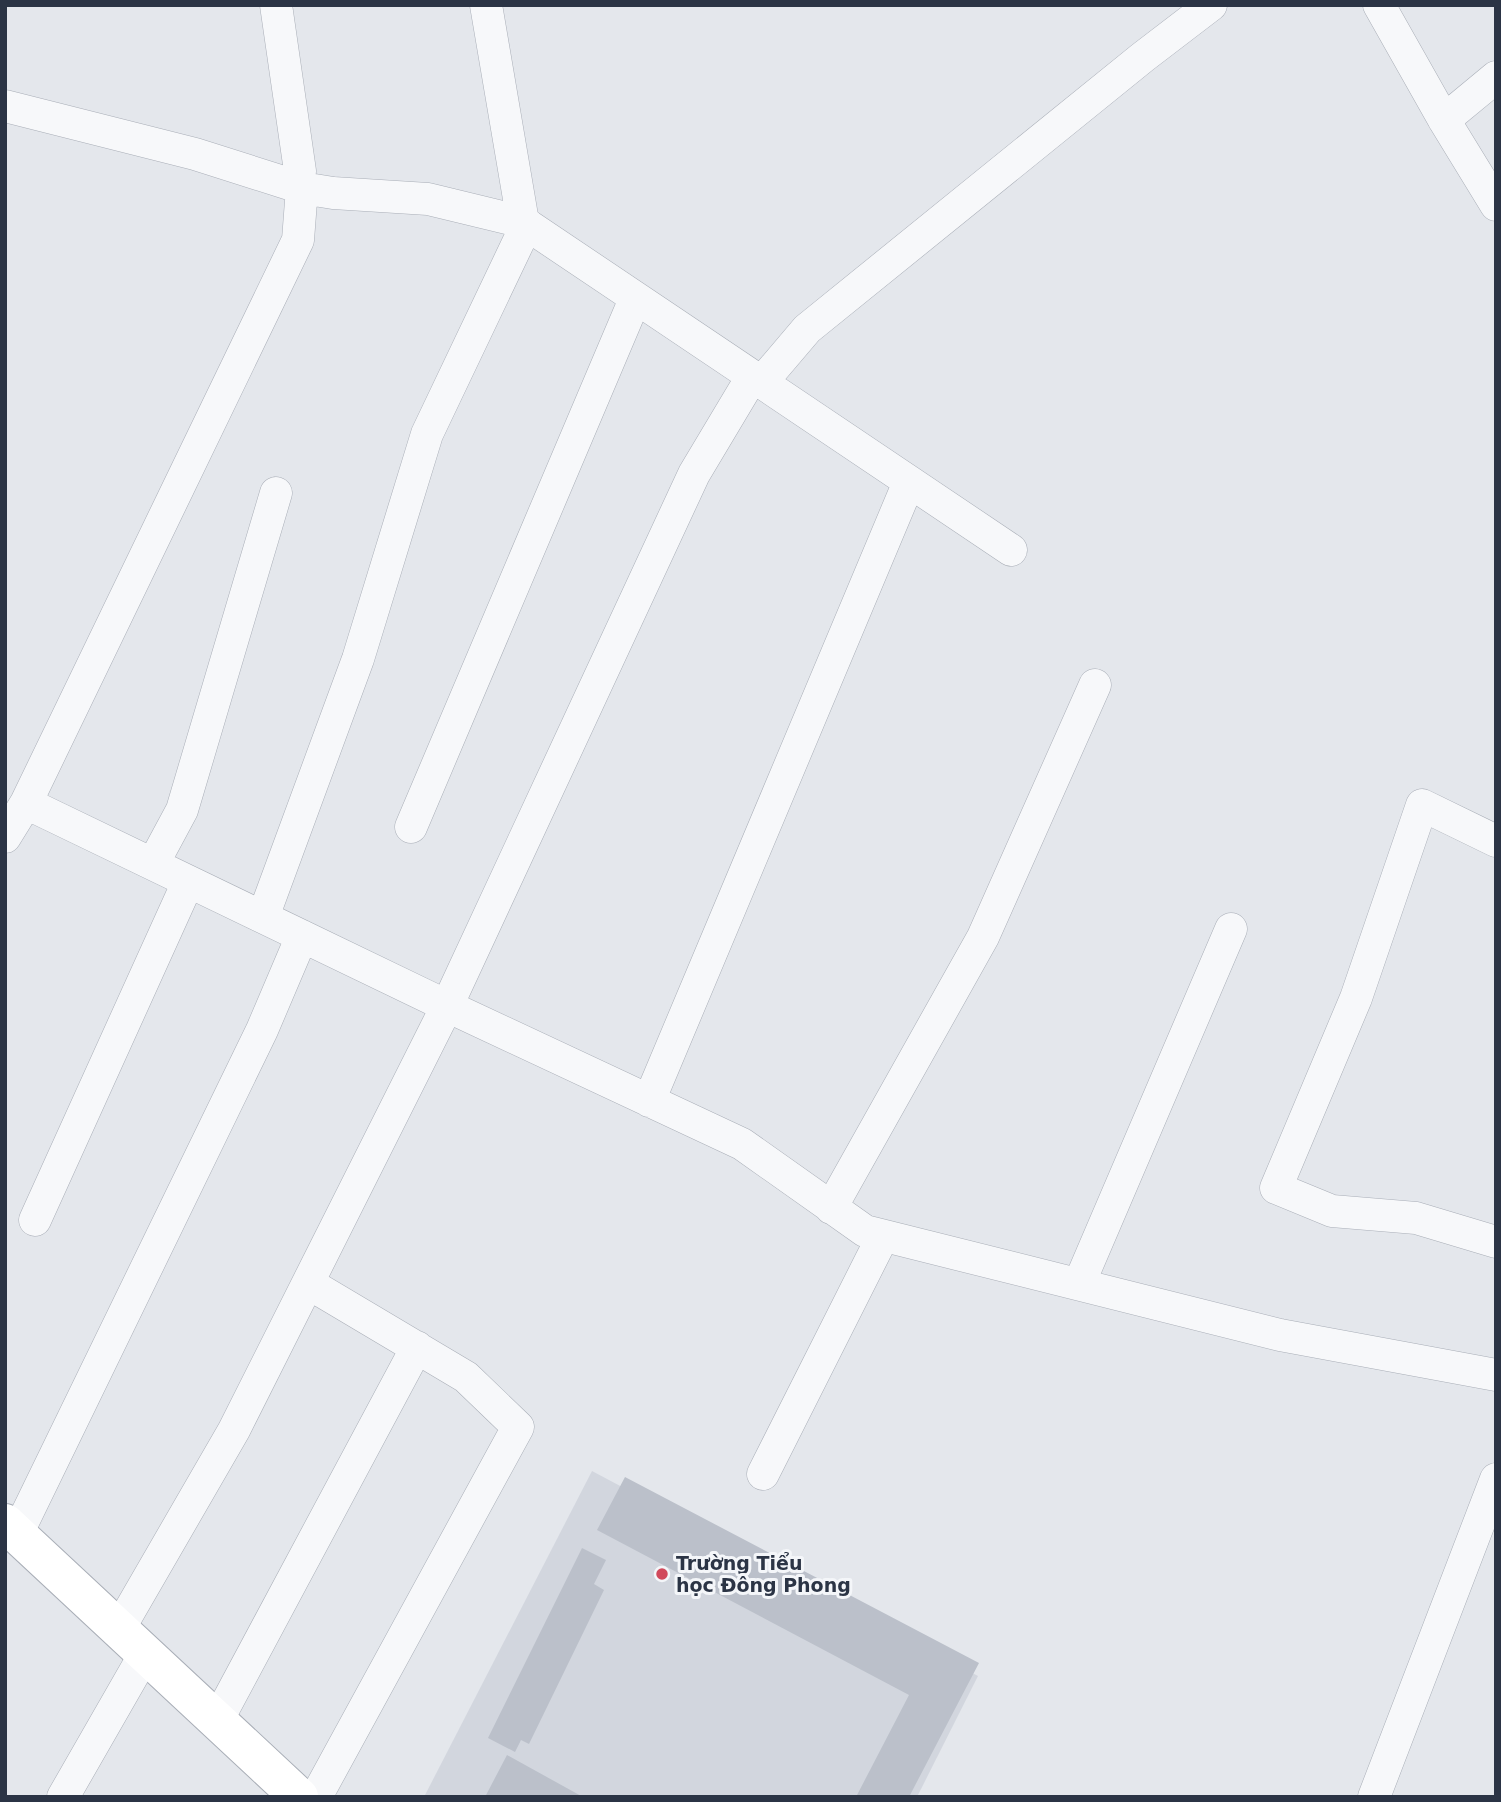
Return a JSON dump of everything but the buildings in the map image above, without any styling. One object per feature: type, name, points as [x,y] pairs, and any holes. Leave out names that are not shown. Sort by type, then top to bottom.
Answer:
[{"type":"street","points":[[5,837],[26,803],[298,240],[300,171],[276,5]]},
{"type":"street","points":[[262,917],[358,659],[428,434],[525,223],[486,5]]},
{"type":"street","points":[[63,1797],[132,1641],[234,1430],[447,1006],[694,474],[757,380],[807,329],[1143,57],[1212,5]]},
{"type":"street","points":[[1379,5],[1495,203]]},
{"type":"street","points":[[1444,120],[1496,77]]},
{"type":"street","points":[[5,106],[195,154],[300,188],[332,193],[428,199],[525,223],[1011,550]]},
{"type":"street","points":[[411,827],[635,299]]},
{"type":"street","points":[[649,1101],[909,482]]},
{"type":"street","points":[[153,864],[183,810],[276,493]]},
{"type":"street","points":[[831,1208],[983,937],[1094,685]]},
{"type":"street","points":[[26,803],[447,1006],[742,1144],[865,1231],[1280,1335],[1496,1375]]},
{"type":"street","points":[[1496,841],[1422,805],[1356,998],[1276,1188],[1332,1211],[1423,1219],[1496,1241]]},
{"type":"street","points":[[35,1220],[188,881]]},
{"type":"street","points":[[1079,1284],[1231,929]]},
{"type":"street","points":[[302,936],[262,1030],[11,1528],[298,1795],[518,1426],[467,1377],[308,1283]]},
{"type":"street","points":[[763,1474],[883,1236]]},
{"type":"street","points":[[217,1721],[417,1348]]},
{"type":"street","points":[[1374,1797],[1496,1479]]},
{"type":"shaded area","name":"Trường Tiểu học Đông Phong","points":[[592,1471],[978,1676],[917,1797],[424,1797]]},
{"type":"place","name":"Trường Tiểu học Đông Phong","points":[[662,1574]]}]
